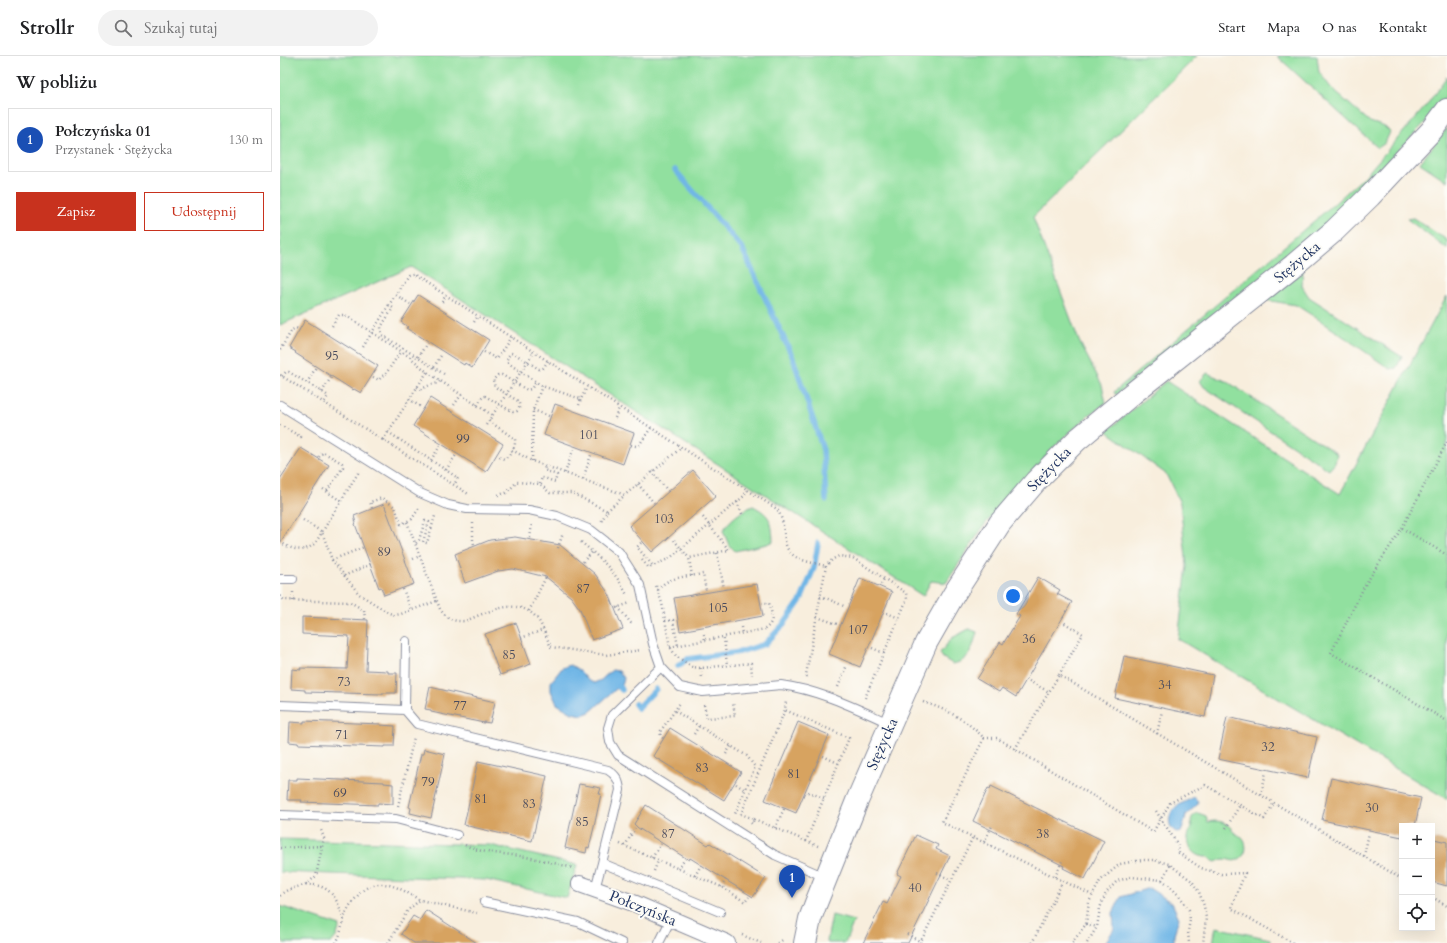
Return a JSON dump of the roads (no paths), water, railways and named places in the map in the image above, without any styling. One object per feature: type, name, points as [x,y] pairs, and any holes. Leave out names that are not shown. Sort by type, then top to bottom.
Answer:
[{"type":"street","name":"Stężycka","points":[[805,943],[810,920],[826,877],[857,801],[926,643],[954,594],[1000,523],[1036,481],[1088,430],[1294,265],[1334,231],[1370,196],[1432,130],[1447,110]]},
{"type":"street","name":"Połczyńska","points":[[588,886],[636,904],[727,943]]},
{"type":"lane","points":[[280,405],[420,493],[448,505],[467,509],[529,510],[557,516],[591,530],[619,552],[640,585],[653,644],[661,666],[680,687],[703,692],[781,685],[793,687],[811,691],[891,724]]},
{"type":"lane","points":[[280,579],[293,579]]},
{"type":"lane","points":[[406,640],[405,710],[417,724],[608,770],[614,774],[619,781],[620,790],[602,863],[588,886]]},
{"type":"lane","points":[[661,666],[612,715],[608,728],[610,742],[618,755],[775,855],[826,877]]},
{"type":"lane","points":[[280,705],[405,710]]},
{"type":"lane","points":[[280,815],[396,819],[457,835]]},
{"type":"lane","points":[[602,863],[720,912]]},
{"type":"lane","points":[[484,902],[578,922],[622,943]]},
{"type":"lane","points":[[659,943],[671,919]]},
{"type":"water","points":[[570,665],[594,683],[601,680],[612,670],[619,671],[624,678],[623,683],[590,712],[582,715],[572,713],[557,704],[551,691],[551,682],[562,668]]},
{"type":"water","points":[[1194,797],[1198,801],[1198,804],[1186,815],[1182,830],[1179,833],[1170,825],[1169,821],[1171,813],[1177,806]]},
{"type":"water","points":[[1149,888],[1172,903],[1179,918],[1174,934],[1174,943],[1105,943],[1114,929],[1113,913],[1121,897]]},
{"type":"waterway","points":[[675,170],[742,248],[793,358],[823,450],[826,500]]},
{"type":"waterway","points":[[678,666],[687,659],[740,652],[765,644],[784,624],[801,600],[814,568],[818,543]]},
{"type":"waterway","points":[[619,687],[622,690]]},
{"type":"waterway","points":[[635,704],[638,708],[656,689]]},
{"type":"place","name":"Połczyńska 01","points":[[792,898]]}]
